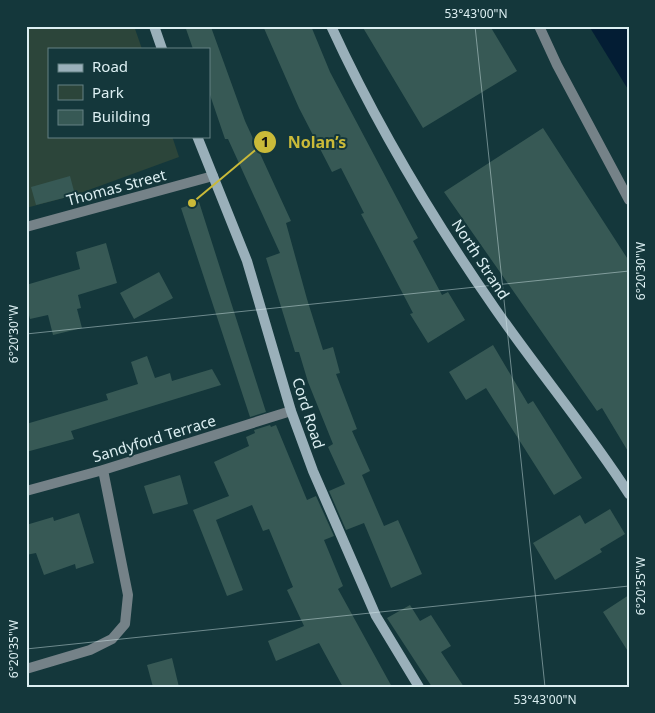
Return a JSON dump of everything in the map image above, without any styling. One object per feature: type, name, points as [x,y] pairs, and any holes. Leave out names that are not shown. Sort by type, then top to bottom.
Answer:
[{"type":"street","points":[[154,26],[162,48]]},
{"type":"street","name":"North Strand","points":[[331,26],[352,71],[411,179],[496,310],[629,494]]},
{"type":"street","points":[[539,26],[629,200]]},
{"type":"street","name":"Cord Road","points":[[198,138],[247,261],[291,411],[313,471],[376,616],[419,687]]},
{"type":"street","name":"Thomas Street","points":[[26,227],[213,176]]},
{"type":"street","name":"Sandyford Terrace","points":[[26,491],[103,470],[291,411]]},
{"type":"street","points":[[26,669],[90,650],[112,640],[125,624],[128,595],[103,470]]},
{"type":"green space","points":[[26,26],[134,26],[142,48],[48,48],[48,138],[173,138],[179,157],[75,195],[26,208]]},
{"type":"water","points":[[589,26],[629,26],[629,91]]},
{"type":"building","points":[[185,26],[211,27],[245,121],[291,221],[286,223],[323,350],[333,347],[340,373],[336,374],[357,429],[352,431],[370,471],[362,475],[384,526],[398,520],[422,574],[391,588],[364,523],[346,530],[329,491],[345,484],[328,447],[333,444],[308,382],[299,352],[295,352],[266,258],[280,253],[228,139],[225,139],[210,95],[210,48],[193,48]]},
{"type":"building","points":[[263,26],[311,26],[330,72],[418,238],[413,241],[442,295],[448,292],[465,320],[428,343],[410,314],[413,313],[361,214],[364,213],[341,168],[332,172],[299,108]]},
{"type":"building","points":[[362,26],[490,26],[517,71],[423,128]]},
{"type":"building","points":[[543,128],[629,261],[629,453],[602,408],[597,411],[444,192]]},
{"type":"building","points":[[70,176],[75,195],[36,205],[31,187]]},
{"type":"building","points":[[199,202],[266,412],[250,417],[181,208]]},
{"type":"building","points":[[106,243],[117,283],[78,295],[81,308],[77,309],[82,328],[53,335],[48,315],[30,319],[26,304],[26,285],[80,269],[76,252]]},
{"type":"building","points":[[159,272],[173,298],[134,319],[120,293]]},
{"type":"building","points":[[493,345],[528,404],[533,401],[582,478],[554,495],[486,388],[466,400],[449,372]]},
{"type":"building","points":[[147,356],[155,378],[170,373],[172,381],[212,369],[221,385],[71,431],[74,439],[26,452],[26,424],[108,400],[106,394],[138,384],[131,362]]},
{"type":"building","points":[[270,425],[271,427],[276,425],[307,500],[316,496],[334,536],[324,540],[343,586],[338,589],[392,687],[343,687],[319,643],[276,661],[268,641],[304,626],[287,590],[293,587],[269,529],[263,531],[252,505],[216,520],[243,590],[227,596],[193,510],[229,496],[214,462],[249,446],[246,437],[255,433],[254,430]]},
{"type":"building","points":[[180,475],[188,504],[153,514],[144,486]]},
{"type":"building","points":[[610,509],[625,534],[600,549],[602,552],[555,580],[533,543],[580,515],[585,524]]},
{"type":"building","points":[[79,513],[94,563],[76,569],[75,564],[44,575],[36,553],[26,555],[26,525],[53,517],[54,521]]},
{"type":"building","points":[[629,595],[629,653],[603,612]]},
{"type":"building","points":[[410,605],[420,621],[431,615],[451,646],[441,652],[464,687],[432,687],[387,618]]},
{"type":"building","points":[[172,658],[179,687],[153,687],[147,665]]},
{"type":"place","name":"Nolan’s","points":[[192,203]]}]
